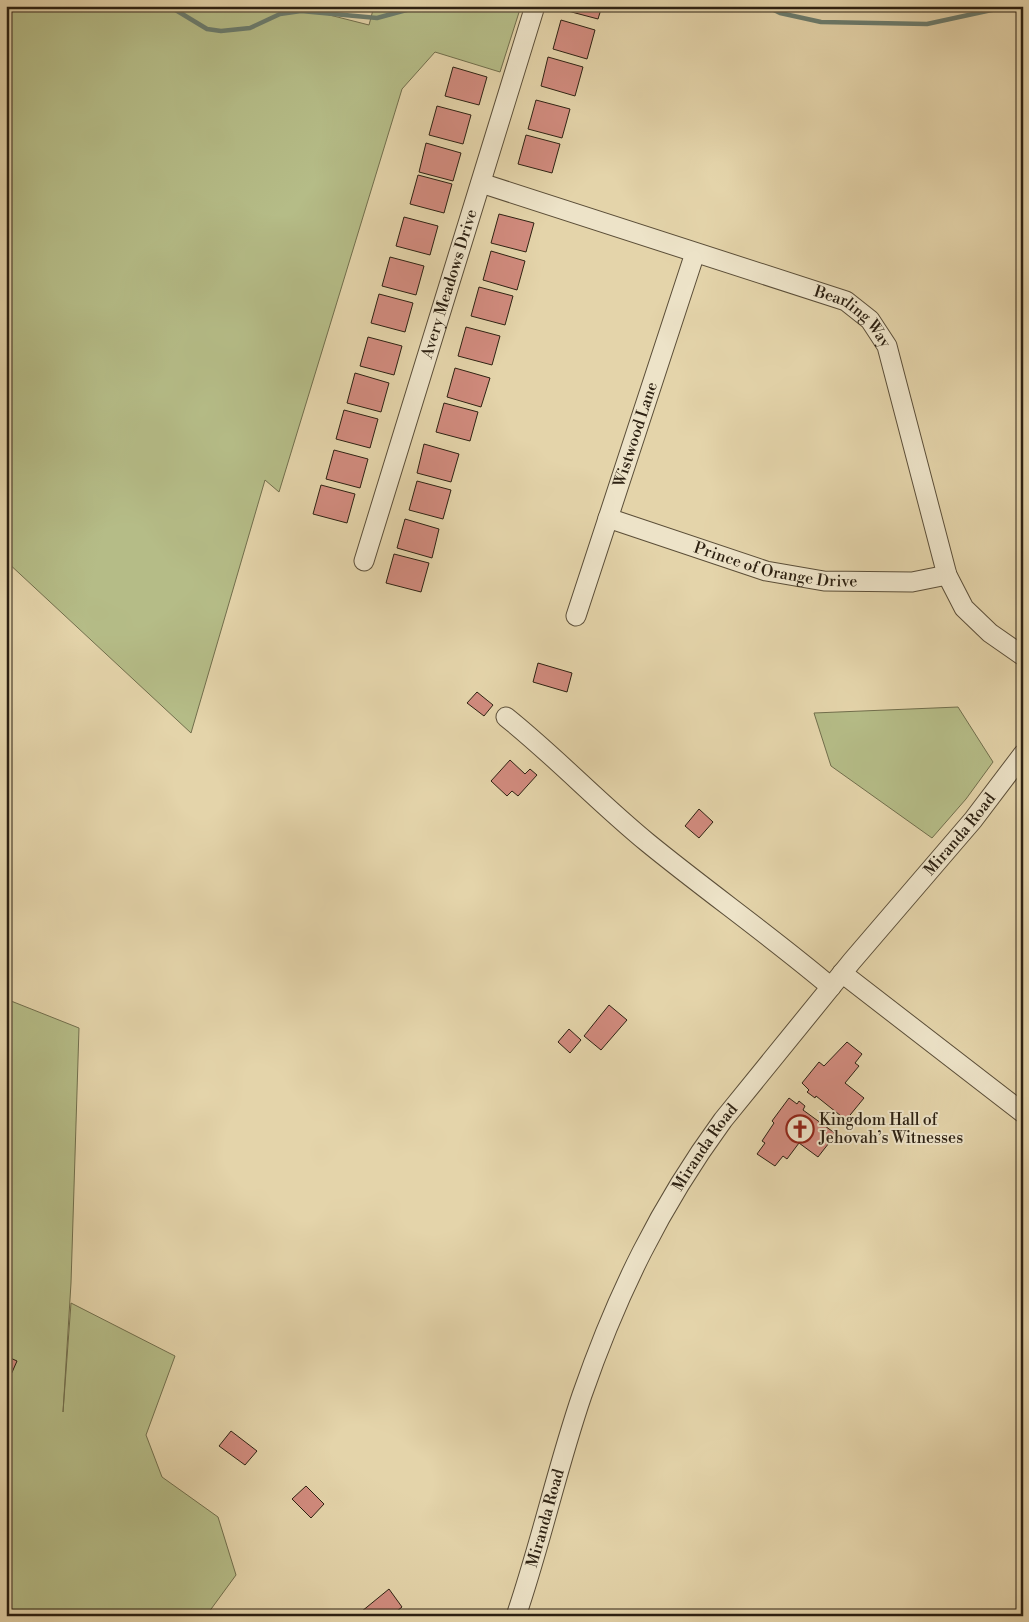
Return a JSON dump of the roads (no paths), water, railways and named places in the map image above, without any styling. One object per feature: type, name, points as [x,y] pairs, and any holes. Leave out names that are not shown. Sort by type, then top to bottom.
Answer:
[{"type":"street","name":"Avery Meadows Drive","points":[[364,561],[534,6]]},
{"type":"street","name":"Bearling Way","points":[[480,183],[846,301],[870,320],[887,346],[947,575],[964,608],[990,633],[1023,656]]},
{"type":"street","name":"Wistwood Lane","points":[[576,616],[695,252]]},
{"type":"street","name":"Prince of Orange Drive","points":[[608,518],[775,572],[824,581],[902,582],[947,575]]},
{"type":"street","points":[[506,717],[540,744],[589,791],[649,844],[787,950],[836,980],[1023,1113]]},
{"type":"street","name":"Miranda Road","points":[[516,1616],[582,1395],[640,1254],[654,1226],[703,1148],[836,980],[973,820],[1023,754]]},
{"type":"waterway","points":[[169,6],[207,29],[221,31],[250,28],[280,14],[301,11],[377,18],[421,6]]},
{"type":"waterway","points":[[766,6],[780,13],[821,22],[927,24],[1010,6]]},
{"type":"place","name":"Kingdom Hall of Jehovah’s Witnesses","points":[[800,1129]]}]
